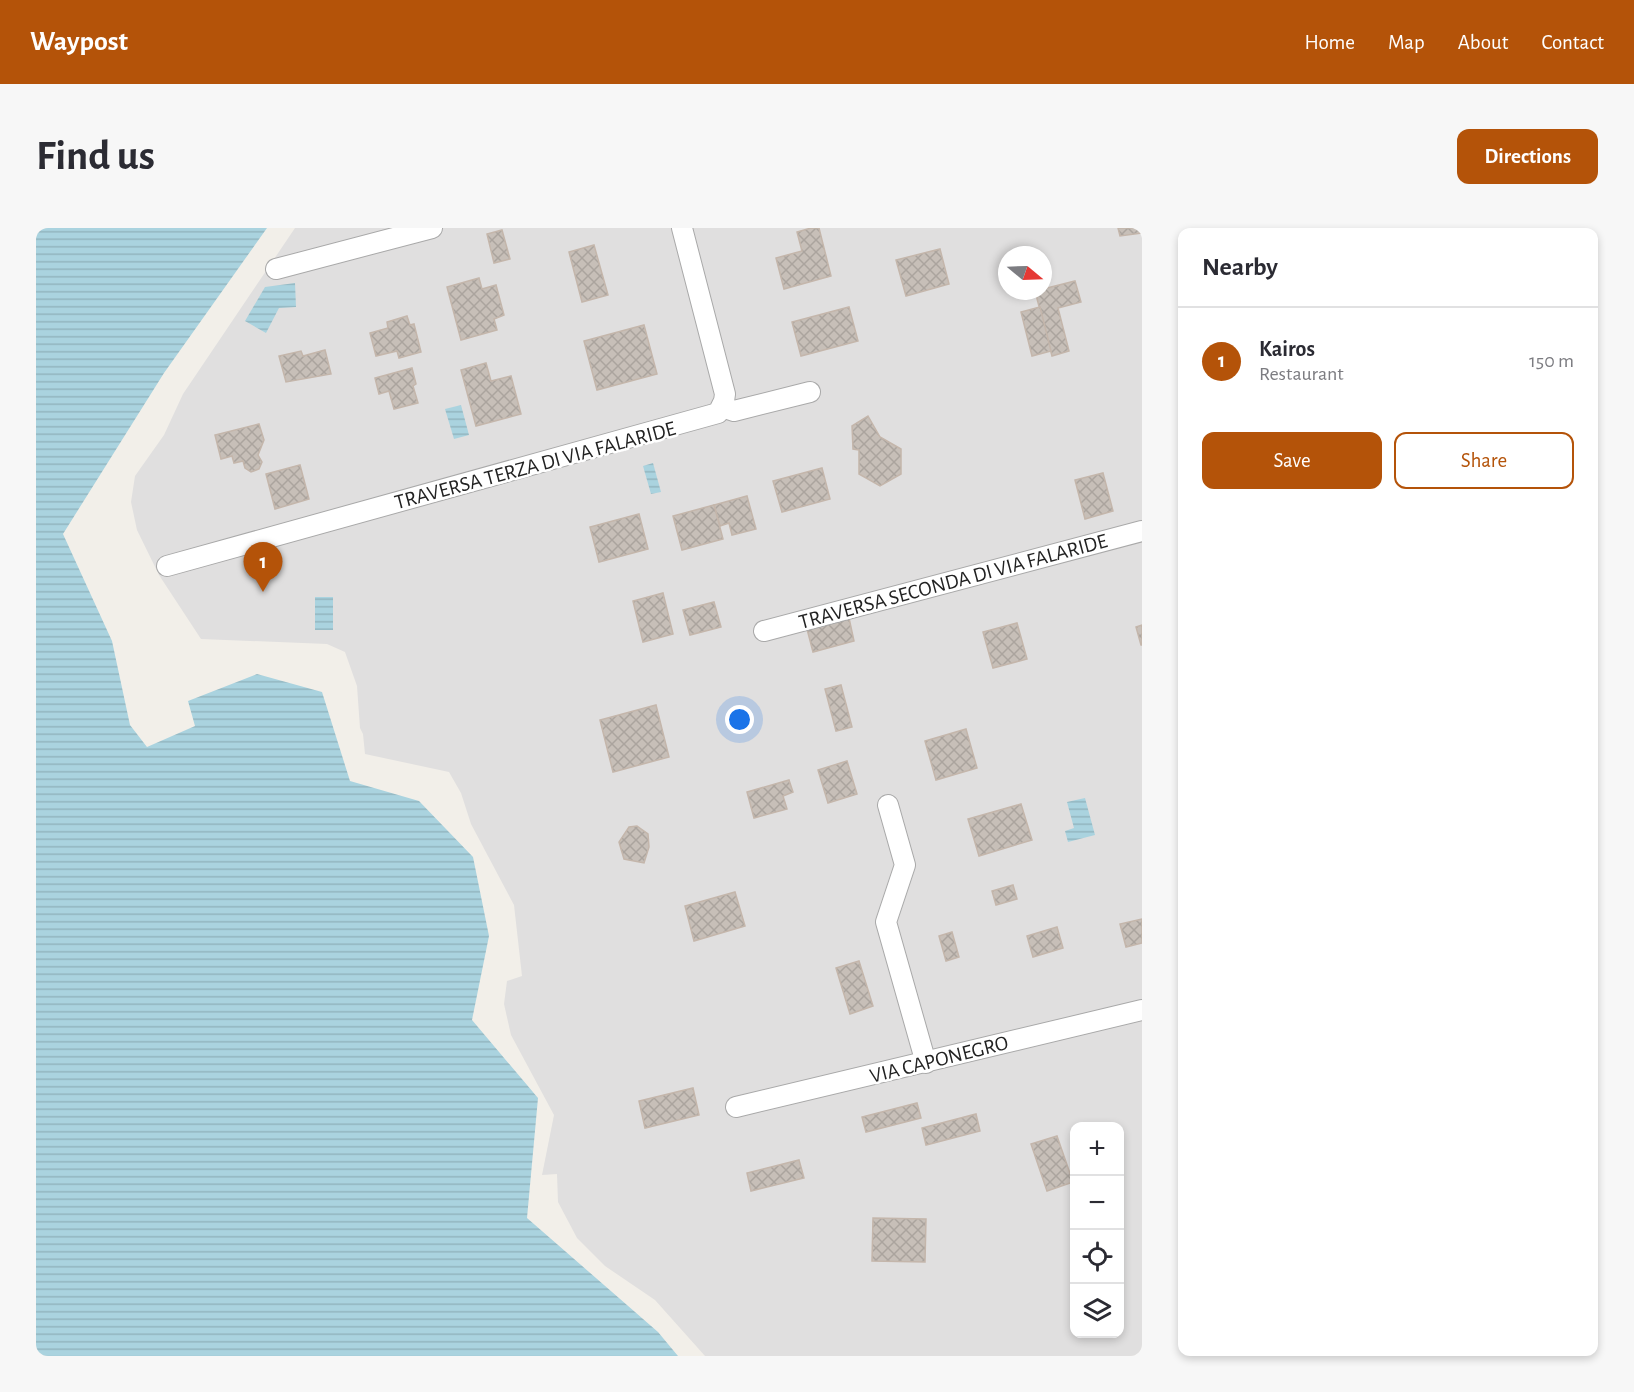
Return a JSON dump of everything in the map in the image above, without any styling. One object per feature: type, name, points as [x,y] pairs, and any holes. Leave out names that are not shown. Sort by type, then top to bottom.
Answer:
[{"type":"street","points":[[276,269],[432,228]]},
{"type":"street","points":[[682,228],[724,394],[722,407],[734,411],[810,392]]},
{"type":"street","name":"TRAVERSA TERZA DI VIA FALARIDE","points":[[167,566],[710,417],[722,407]]},
{"type":"street","name":"TRAVERSA SECONDA DI VIA FALARIDE","points":[[764,631],[1142,531]]},
{"type":"street","points":[[888,805],[905,865],[886,922],[926,1063]]},
{"type":"street","name":"VIA CAPONEGRO","points":[[736,1107],[1142,1010]]},
{"type":"shaded area","points":[[295,228],[1142,228],[1142,1356],[705,1356],[655,1300],[605,1266],[577,1238],[558,1202],[557,1174],[542,1175],[554,1115],[511,1035],[504,1004],[507,981],[522,976],[514,905],[471,824],[461,793],[449,772],[365,754],[363,734],[360,728],[357,686],[345,652],[327,644],[201,639],[159,575],[137,530],[131,502],[135,476],[164,435],[183,394]]},
{"type":"water","points":[[36,228],[267,228],[164,373],[63,534],[112,641],[130,725],[147,747],[195,726],[188,701],[257,674],[322,692],[350,781],[419,801],[473,857],[489,936],[472,1020],[538,1098],[527,1218],[658,1332],[678,1356],[36,1356]]},
{"type":"water","points":[[295,283],[296,307],[279,308],[266,333],[245,321],[265,287]]},
{"type":"water","points":[[461,405],[469,435],[454,439],[445,409]]},
{"type":"water","points":[[653,463],[661,492],[651,494],[643,466]]},
{"type":"water","points":[[315,597],[333,597],[333,630],[315,630]]},
{"type":"water","points":[[1085,798],[1095,835],[1068,842],[1065,831],[1074,828],[1067,802]]},
{"type":"building","points":[[819,228],[831,276],[784,289],[776,258],[802,251],[797,232]]},
{"type":"building","points":[[1118,228],[1142,228],[1142,233],[1120,236]]},
{"type":"building","points":[[502,230],[510,259],[494,263],[487,234]]},
{"type":"building","points":[[594,245],[608,295],[582,302],[569,252]]},
{"type":"building","points":[[940,249],[949,284],[906,296],[896,260]]},
{"type":"building","points":[[479,278],[482,289],[496,285],[504,315],[494,319],[497,330],[461,340],[447,287]]},
{"type":"building","points":[[1075,281],[1081,302],[1058,308],[1069,351],[1052,356],[1037,300],[1052,300],[1052,287]]},
{"type":"building","points":[[849,307],[858,341],[801,356],[792,322]]},
{"type":"building","points":[[1040,307],[1051,351],[1032,356],[1021,312]]},
{"type":"building","points":[[407,316],[410,325],[414,324],[421,352],[399,358],[397,351],[376,356],[370,333],[388,328],[387,322]]},
{"type":"building","points":[[644,325],[657,374],[597,390],[584,341]]},
{"type":"building","points":[[325,350],[331,374],[286,382],[279,356],[301,351],[303,356]]},
{"type":"building","points":[[486,363],[491,381],[511,376],[521,414],[476,426],[461,370]]},
{"type":"building","points":[[412,368],[416,384],[413,386],[418,403],[394,409],[389,391],[379,394],[375,378]]},
{"type":"building","points":[[868,416],[880,437],[901,449],[901,474],[880,486],[859,474],[859,450],[853,449],[852,426]]},
{"type":"building","points":[[259,424],[264,440],[258,455],[262,462],[259,469],[251,472],[245,468],[243,461],[234,463],[232,456],[221,459],[215,435]]},
{"type":"building","points":[[300,465],[309,499],[275,509],[266,474]]},
{"type":"building","points":[[822,468],[830,499],[782,512],[773,481]]},
{"type":"building","points":[[1103,473],[1113,511],[1085,519],[1075,480]]},
{"type":"building","points":[[747,496],[756,529],[732,535],[729,523],[720,526],[714,505]]},
{"type":"building","points":[[714,505],[723,539],[682,550],[673,516]]},
{"type":"building","points":[[639,514],[648,549],[599,562],[590,527]]},
{"type":"building","points":[[663,593],[673,634],[643,642],[633,601]]},
{"type":"building","points":[[714,602],[721,627],[690,635],[683,610]]},
{"type":"building","points":[[849,618],[854,641],[813,652],[807,629]]},
{"type":"building","points":[[1017,623],[1027,659],[993,668],[983,632]]},
{"type":"building","points":[[1142,625],[1142,645],[1141,645],[1136,627]]},
{"type":"building","points":[[841,685],[852,727],[836,731],[825,689]]},
{"type":"building","points":[[656,705],[669,757],[613,772],[600,720]]},
{"type":"building","points":[[966,729],[977,768],[936,780],[925,741]]},
{"type":"building","points":[[847,761],[857,794],[828,803],[818,770]]},
{"type":"building","points":[[789,780],[793,792],[783,796],[787,809],[754,818],[747,792]]},
{"type":"building","points":[[1021,804],[1032,840],[979,856],[968,819]]},
{"type":"building","points":[[637,826],[648,834],[649,847],[644,863],[624,859],[619,842],[629,827]]},
{"type":"building","points":[[1013,885],[1017,899],[996,905],[992,891]]},
{"type":"building","points":[[735,892],[745,926],[694,941],[685,906]]},
{"type":"building","points":[[1142,919],[1142,943],[1126,947],[1120,924]]},
{"type":"building","points":[[1057,927],[1063,948],[1033,957],[1027,936]]},
{"type":"building","points":[[952,932],[959,957],[946,961],[939,936]]},
{"type":"building","points":[[859,961],[873,1006],[850,1014],[836,968]]},
{"type":"building","points":[[693,1088],[699,1115],[645,1128],[639,1101]]},
{"type":"building","points":[[917,1103],[921,1118],[866,1132],[862,1117]]},
{"type":"building","points":[[976,1114],[980,1131],[926,1145],[922,1128]]},
{"type":"building","points":[[1057,1136],[1070,1173],[1070,1183],[1047,1191],[1031,1144]]},
{"type":"building","points":[[799,1160],[804,1178],[751,1191],[747,1173]]},
{"type":"building","points":[[873,1218],[926,1219],[925,1262],[872,1261]]},
{"type":"place","name":"Kairos","points":[[263,592]]}]
